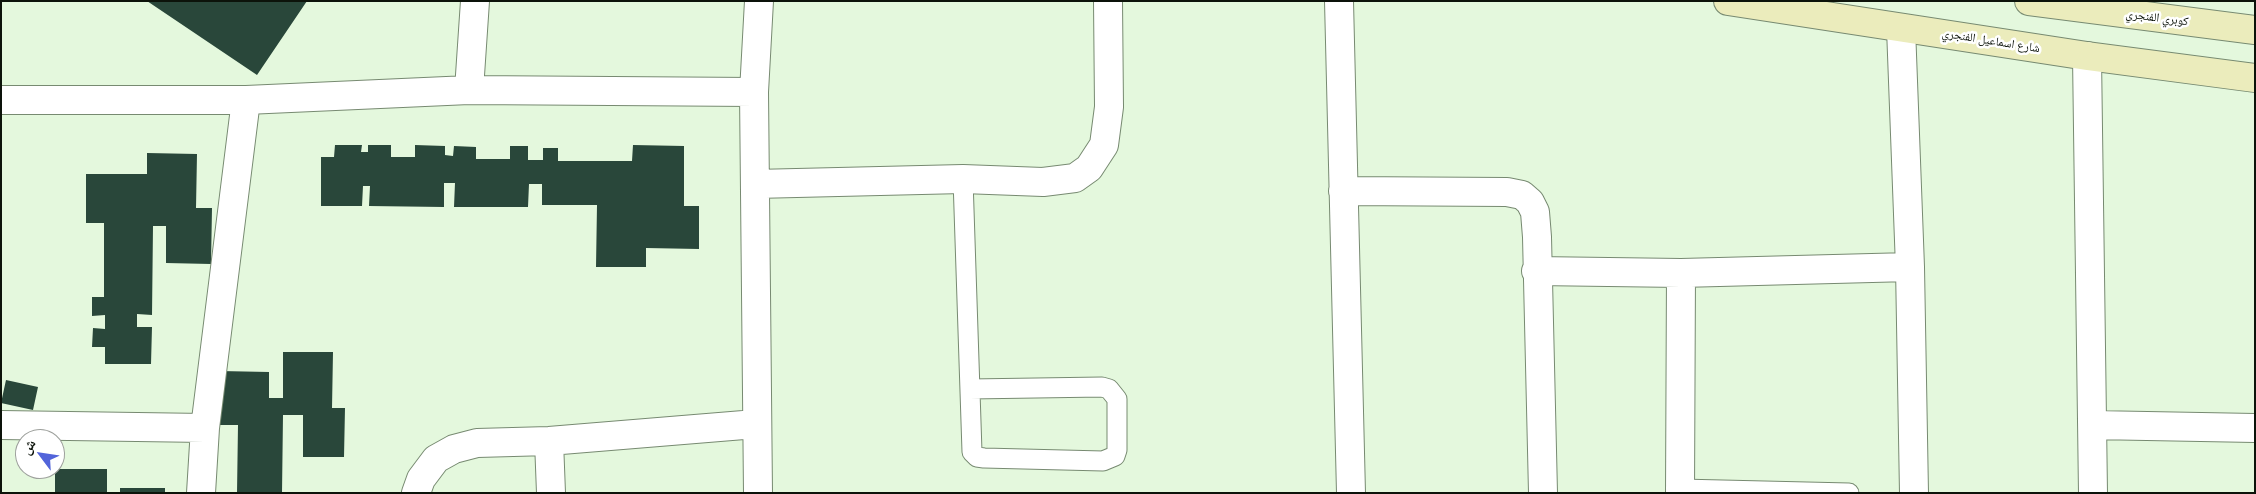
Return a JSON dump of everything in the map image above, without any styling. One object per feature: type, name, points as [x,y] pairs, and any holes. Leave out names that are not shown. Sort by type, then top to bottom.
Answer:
[{"type":"main road","name":"شارع اسماعيل الفنجري","points":[[1728,1],[2087,56],[2255,78]]},
{"type":"main road","name":"كوبري الفنجري","points":[[2029,1],[2255,30]]},
{"type":"street","points":[[469,90],[475,1]]},
{"type":"street","points":[[758,493],[754,92],[759,1]]},
{"type":"street","points":[[755,184],[963,179],[1042,182],[1075,178],[1089,168],[1104,145],[1109,107],[1108,1]]},
{"type":"street","points":[[1339,1],[1351,493]]},
{"type":"street","points":[[1901,28],[1910,267],[1914,493]]},
{"type":"street","points":[[2087,56],[2093,493]]},
{"type":"street","points":[[1,100],[246,100],[469,90],[754,92]]},
{"type":"street","points":[[201,493],[205,428],[246,100]]},
{"type":"street","points":[[1343,191],[1507,192],[1522,195],[1530,202],[1535,212],[1543,493]]},
{"type":"street","points":[[1536,270],[1681,273],[1910,267]]},
{"type":"street","points":[[1680,491],[1681,273]]},
{"type":"street","points":[[416,493],[421,479],[436,459],[454,449],[477,443],[549,441],[756,424]]},
{"type":"street","points":[[1,425],[205,428]]},
{"type":"street","points":[[2093,425],[2255,428]]},
{"type":"street","points":[[549,441],[551,493]]},
{"type":"lane","points":[[963,179],[972,452],[977,457],[1103,461],[1115,456],[1117,450],[1117,399],[1109,389],[1102,386],[970,389]]},
{"type":"lane","points":[[1680,491],[1849,492]]},
{"type":"building","points":[[147,1],[307,1],[257,75]]},
{"type":"building","points":[[335,145],[362,145],[361,152],[368,152],[368,145],[391,145],[391,157],[415,157],[415,145],[445,146],[445,155],[453,156],[454,146],[476,147],[476,159],[510,159],[510,146],[528,146],[528,160],[543,160],[543,148],[558,148],[558,161],[632,161],[633,145],[684,146],[684,206],[699,206],[699,249],[646,248],[646,267],[596,267],[597,205],[542,205],[542,184],[529,184],[528,207],[454,207],[455,183],[444,183],[444,207],[369,206],[370,186],[363,186],[362,206],[321,206],[321,157],[334,157]]},
{"type":"building","points":[[147,153],[197,154],[196,208],[212,208],[211,264],[166,263],[166,226],[153,226],[152,315],[137,314],[137,327],[152,327],[151,364],[105,364],[105,347],[92,347],[93,328],[105,329],[105,315],[92,316],[92,297],[104,297],[104,223],[86,223],[86,174],[147,174]]},
{"type":"building","points":[[283,352],[333,352],[332,408],[345,408],[344,457],[303,457],[303,415],[283,415],[282,493],[237,493],[238,425],[219,425],[220,371],[269,372],[269,398],[283,398]]},
{"type":"building","points":[[6,380],[38,387],[33,410],[1,403]]},
{"type":"building","points":[[65,469],[107,469],[107,493],[55,493],[55,479],[65,479]]},
{"type":"building","points":[[120,488],[165,488],[165,493],[120,493]]}]
